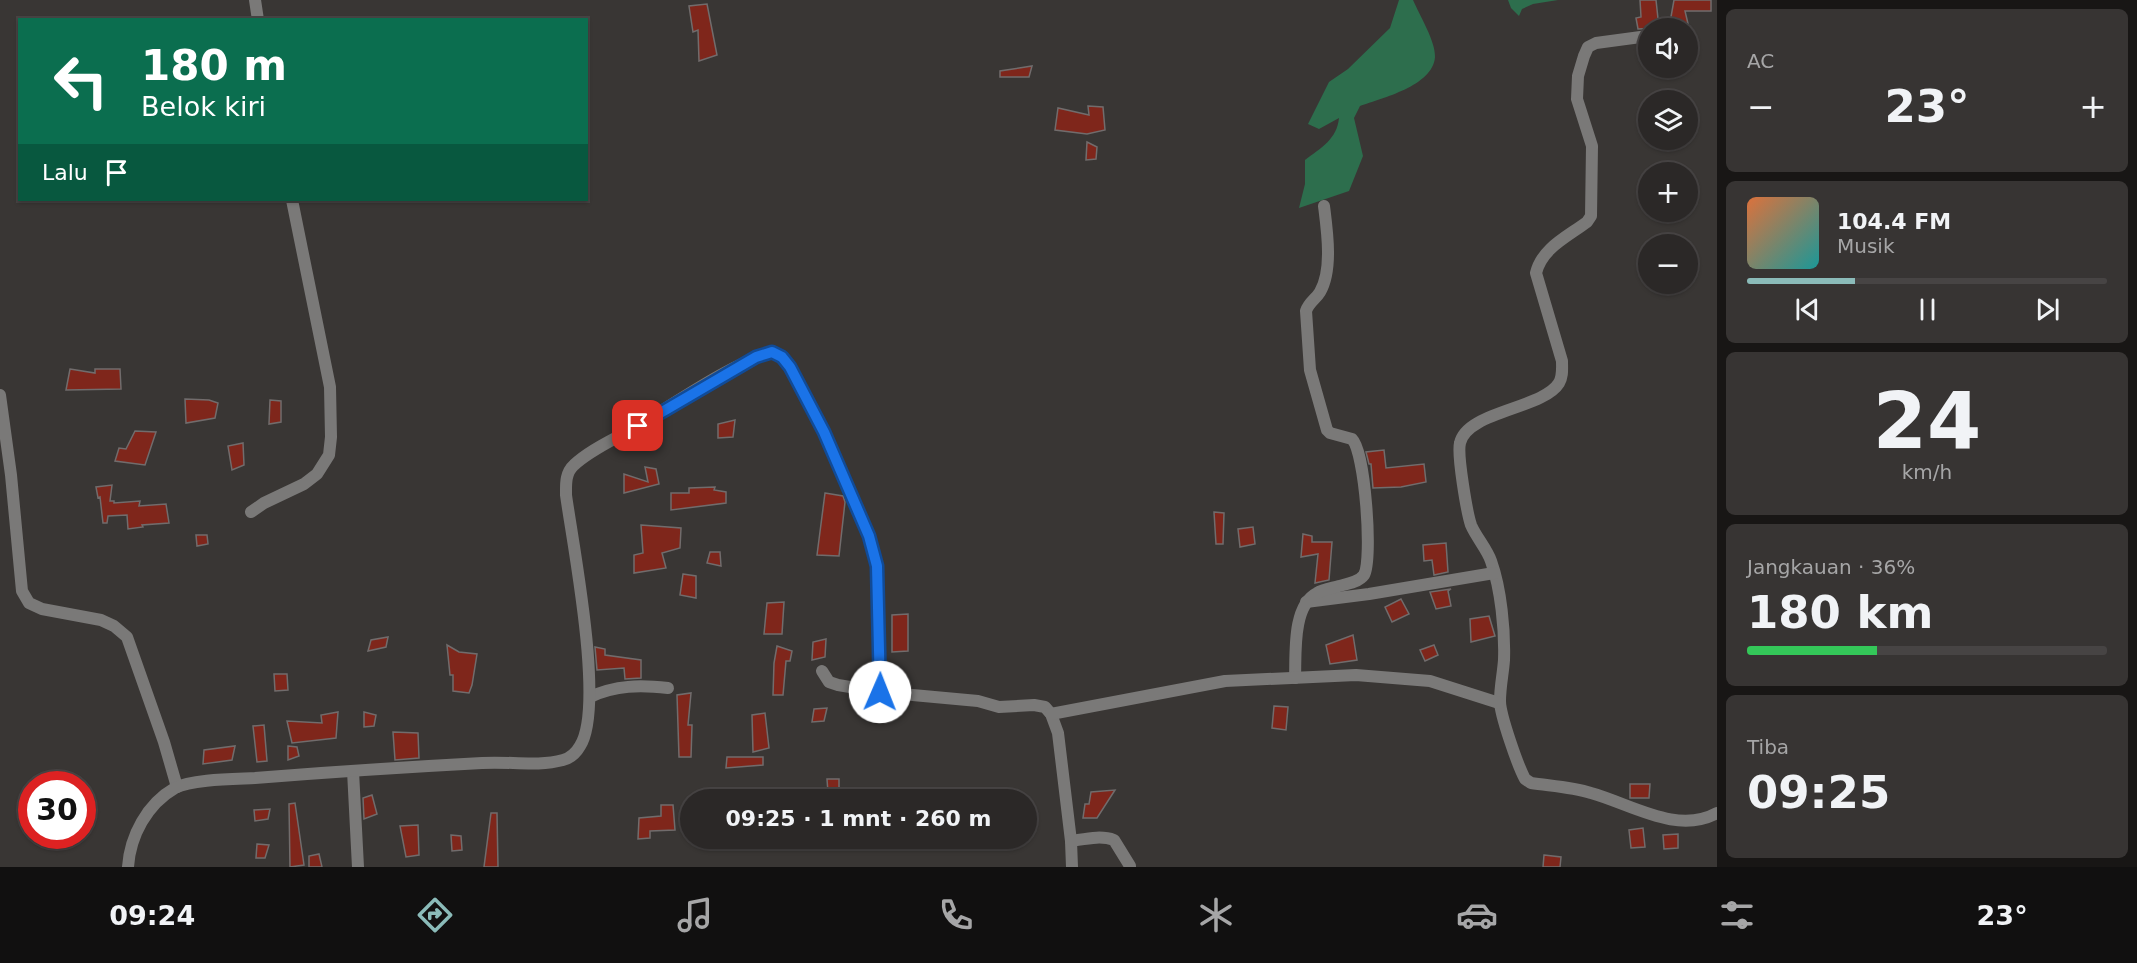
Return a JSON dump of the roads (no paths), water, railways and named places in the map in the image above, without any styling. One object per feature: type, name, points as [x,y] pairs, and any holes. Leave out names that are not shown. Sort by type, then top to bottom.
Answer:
[{"type":"street","points":[[255,0],[258,18]]},
{"type":"street","points":[[1638,37],[1596,43],[1588,47],[1578,76],[1577,99],[1592,146],[1591,216],[1587,222],[1547,251],[1536,273],[1562,361],[1562,373],[1558,384],[1533,400],[1477,423],[1460,442],[1459,457],[1470,522],[1491,559],[1503,616],[1504,661],[1499,703],[1525,779],[1531,783],[1593,793],[1631,808],[1683,820],[1706,819],[1717,813]]},
{"type":"street","points":[[251,512],[264,503],[304,484],[317,474],[329,455],[332,437],[330,387],[292,201]]},
{"type":"street","points":[[1295,678],[1298,623],[1306,602],[1317,593],[1359,580],[1365,573],[1368,553],[1365,485],[1360,454],[1352,439],[1330,433],[1327,430],[1311,370],[1306,311],[1320,292],[1326,276],[1328,239],[1324,206]]},
{"type":"street","points":[[128,867],[135,835],[147,812],[162,797],[177,787],[206,782],[353,771],[486,763],[535,764],[564,760],[573,756],[582,744],[590,697],[581,600],[566,495],[569,471],[574,465],[597,450],[718,378],[756,357],[772,352],[782,357],[790,367],[824,432],[869,536],[877,566],[880,692]]},
{"type":"street","points":[[0,395],[5,474],[22,591],[29,603],[42,609],[101,620],[114,626],[127,637],[177,787]]},
{"type":"street","points":[[1306,602],[1494,573]]},
{"type":"street","points":[[822,671],[829,682],[880,692],[978,701],[999,707],[1045,706],[1058,732],[1072,867]]},
{"type":"street","points":[[1051,714],[1225,681],[1356,675],[1430,681],[1449,685],[1499,703]]},
{"type":"street","points":[[590,697],[602,691],[636,685],[668,687]]},
{"type":"street","points":[[353,771],[358,867]]},
{"type":"street","points":[[1071,841],[1111,838],[1130,866]]}]
